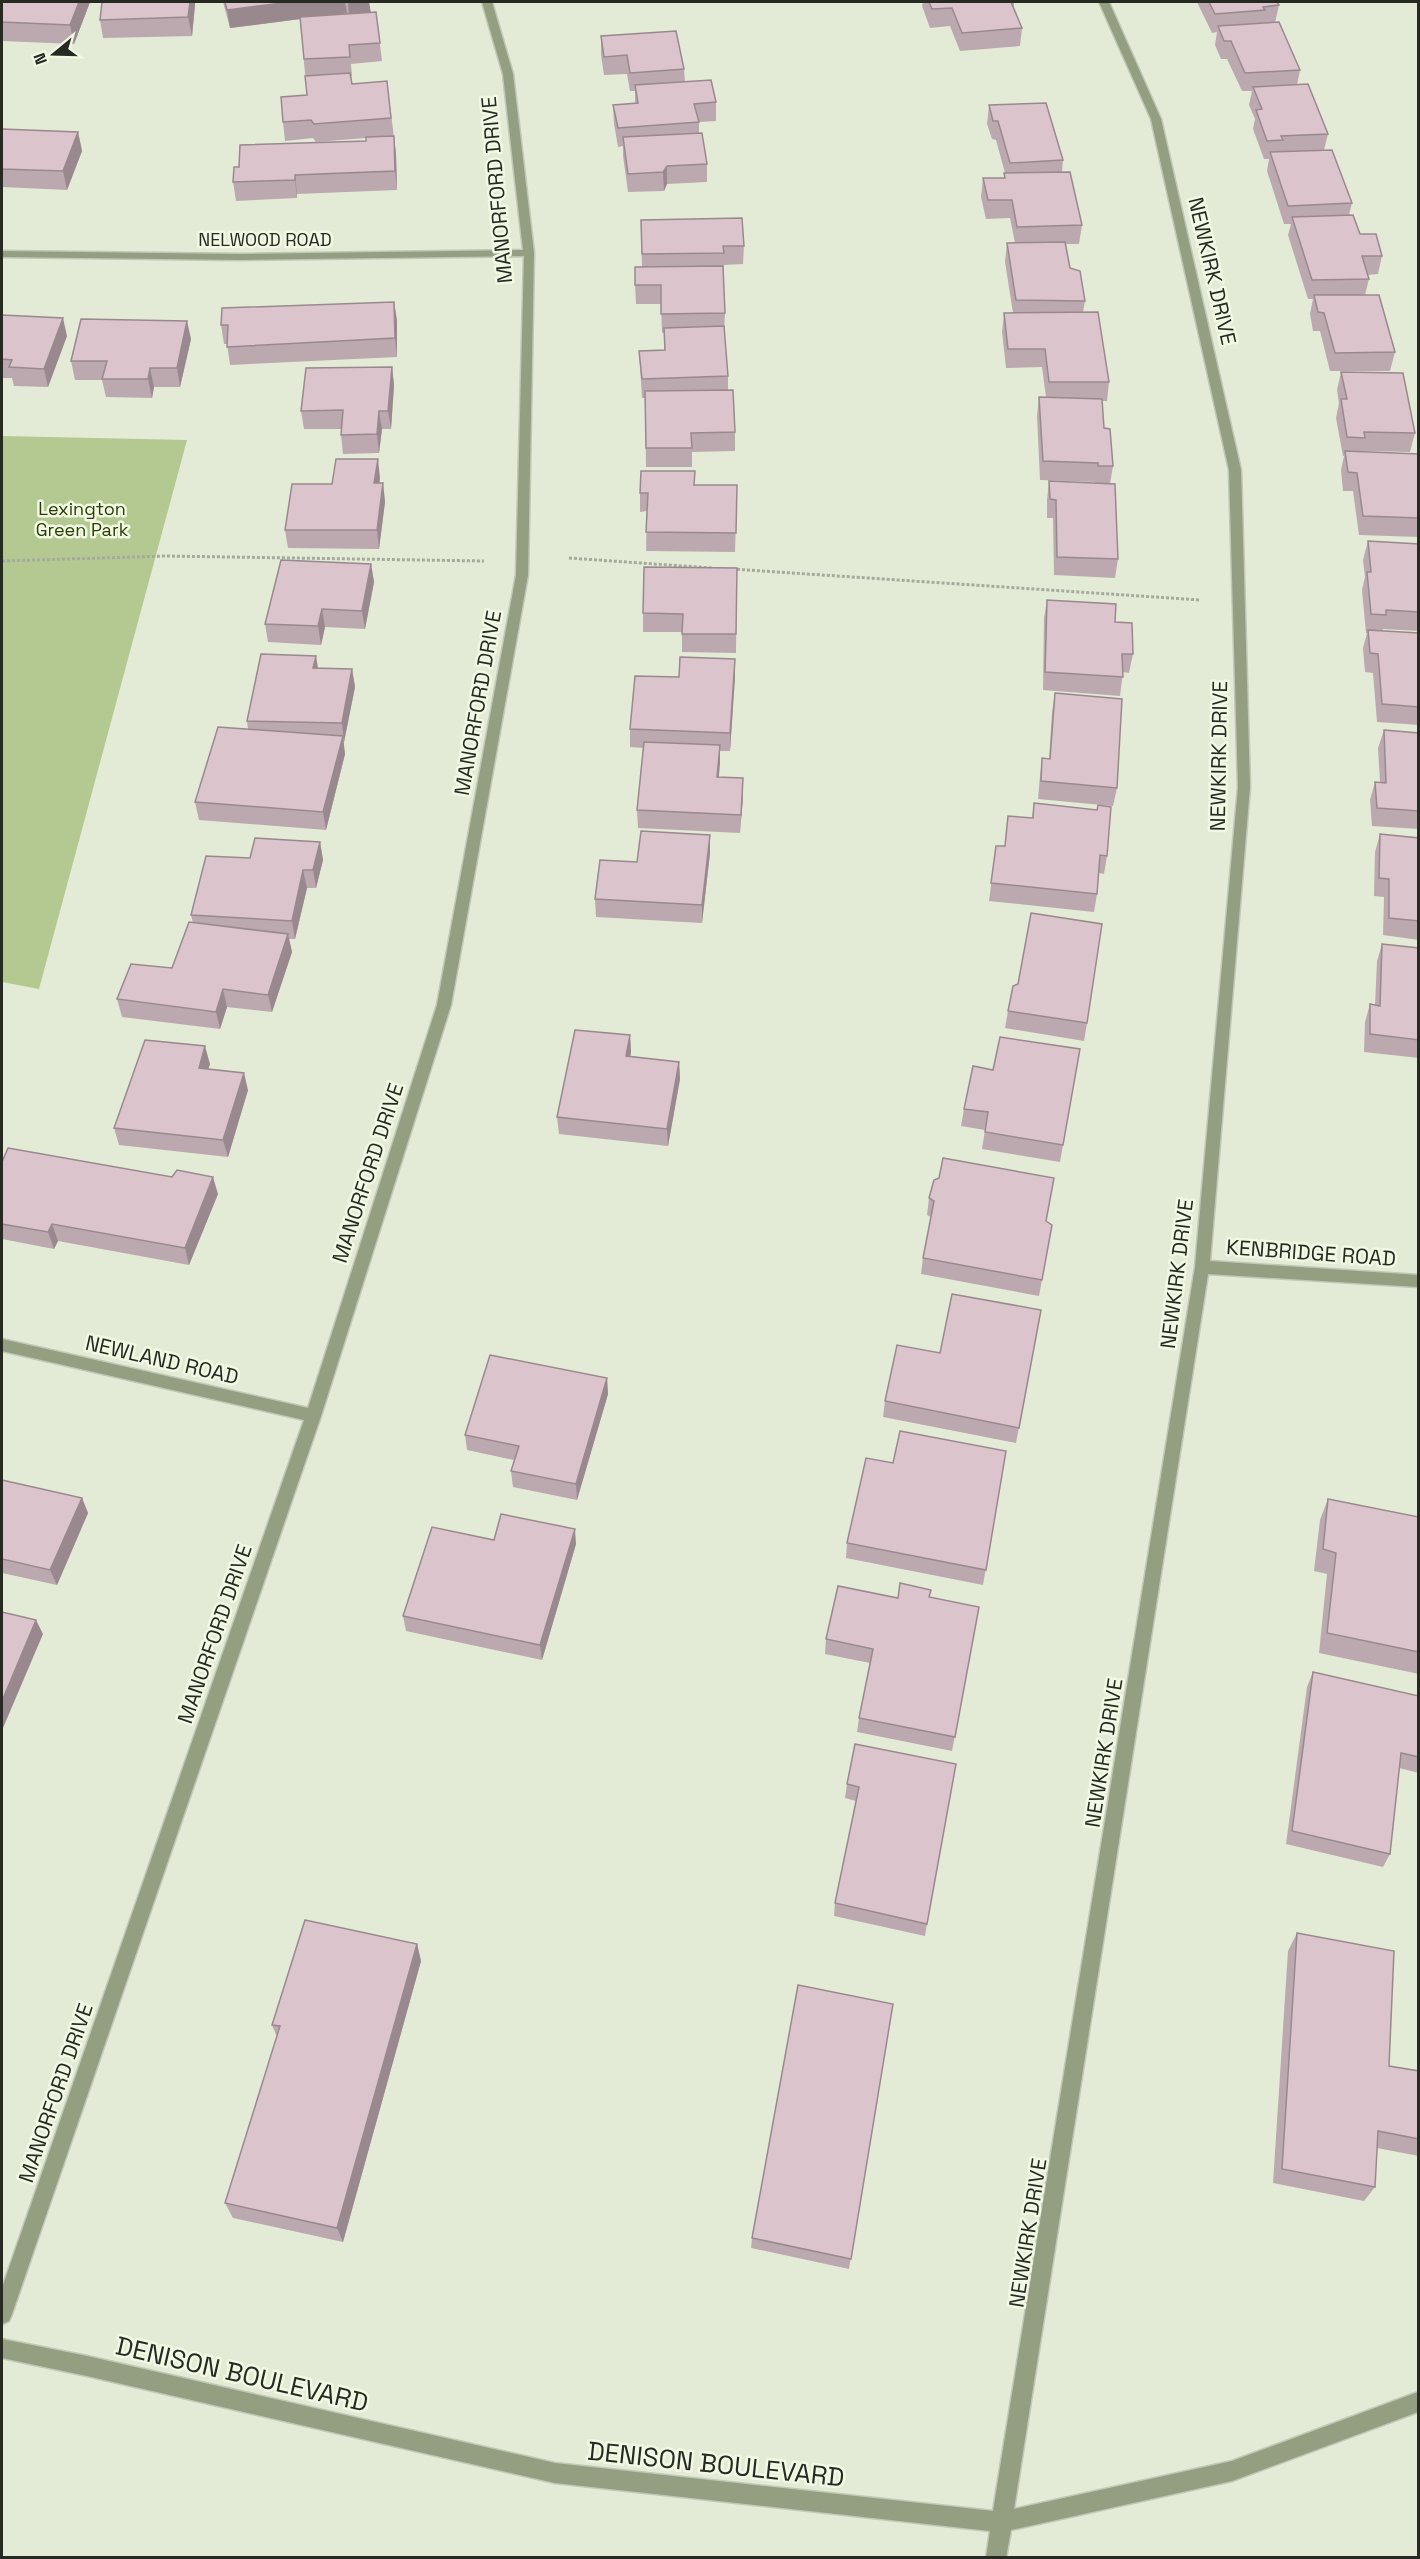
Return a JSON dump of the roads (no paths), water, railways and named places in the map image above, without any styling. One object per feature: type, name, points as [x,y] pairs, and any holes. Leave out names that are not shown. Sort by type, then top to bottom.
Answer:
[{"type":"street","name":"MANORFORD DRIVE","points":[[2,2314],[313,1416],[444,1005],[522,576],[529,253],[508,74],[487,2]]},
{"type":"street","name":"NEWKIRK DRIVE","points":[[996,2558],[1202,1267],[1244,787],[1236,470],[1156,119],[1104,2]]},
{"type":"street","name":"NELWOOD ROAD","points":[[2,254],[240,258],[529,253]]},
{"type":"street","name":"KENBRIDGE ROAD","points":[[1202,1267],[1419,1281]]},
{"type":"street","name":"NEWLAND ROAD","points":[[2,1345],[313,1416]]},
{"type":"street","name":"DENISON BOULEVARD","points":[[2,2349],[87,2366],[555,2473],[1001,2522],[1232,2471],[1419,2402]]},
{"type":"park label","name":"Lexington Green Park","points":[[82,519]]}]
